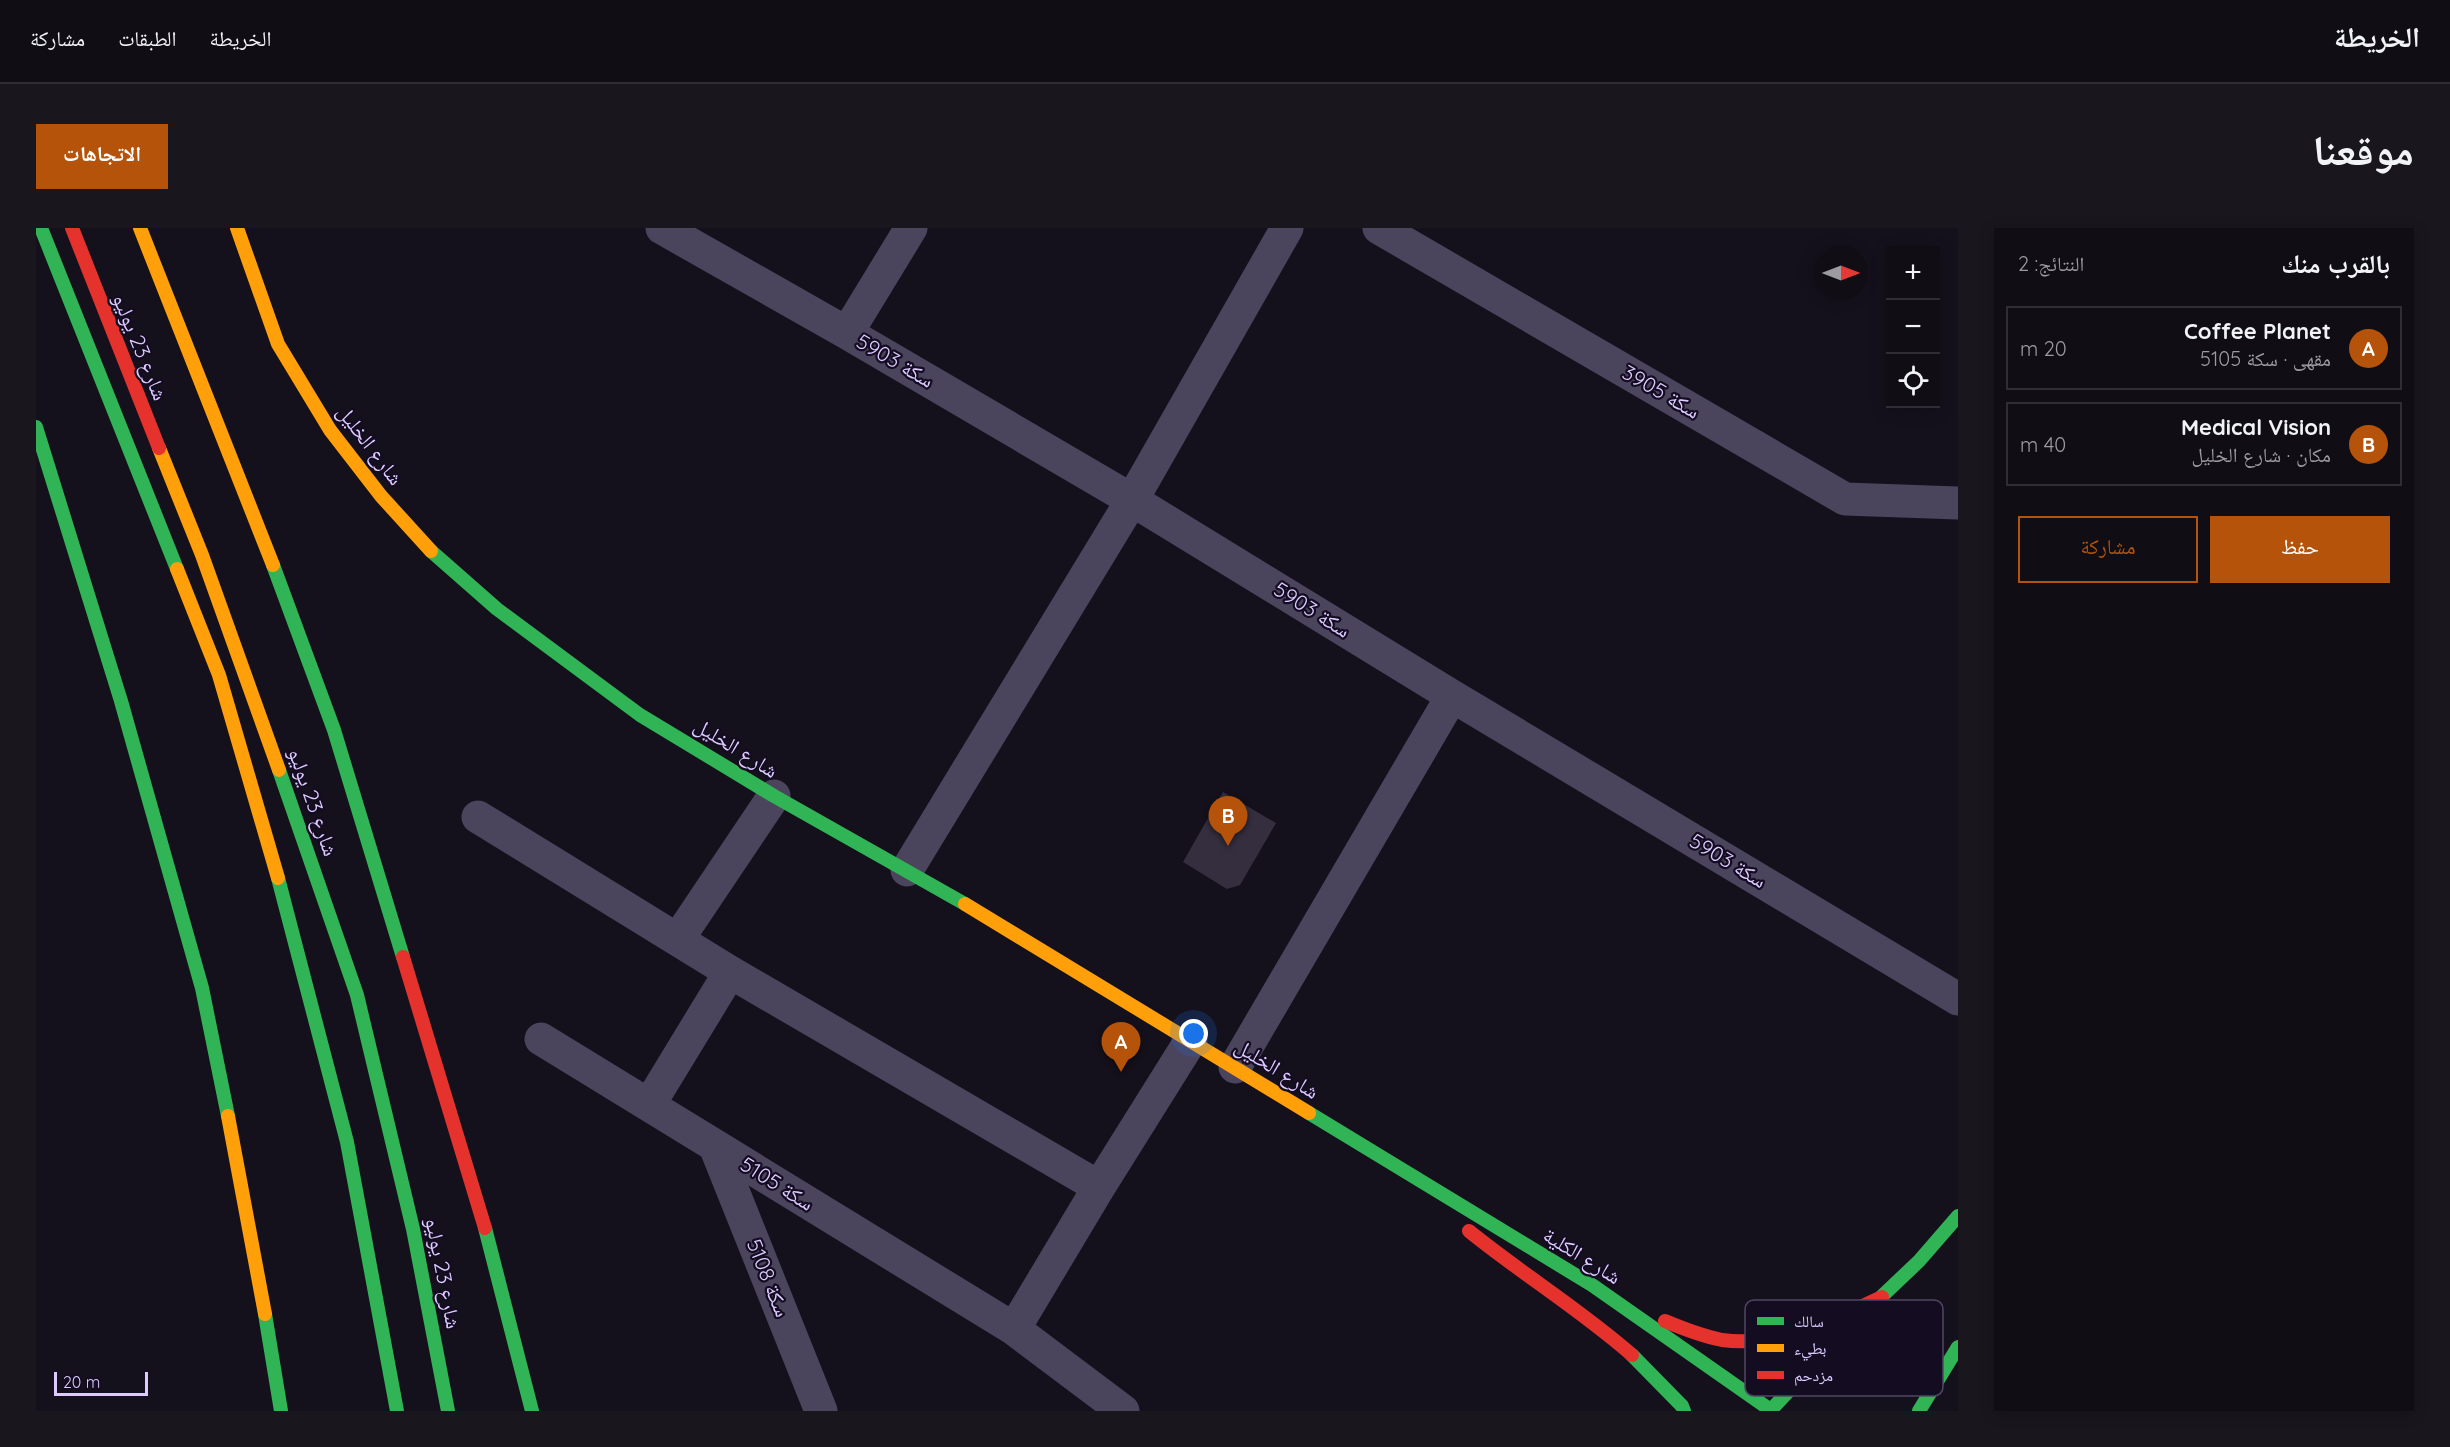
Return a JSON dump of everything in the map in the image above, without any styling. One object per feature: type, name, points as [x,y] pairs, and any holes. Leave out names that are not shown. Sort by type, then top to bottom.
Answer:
[{"type":"main road","points":[[42,228],[219,675],[296,941],[347,1142],[397,1411]]},
{"type":"main road","name":"شارع 23 يوليو","points":[[72,228],[108,325],[206,566],[256,702],[357,995],[413,1229],[448,1411]]},
{"type":"main road","points":[[140,228],[291,610],[334,730],[487,1234],[532,1411]]},
{"type":"main road","name":"شارع الخليل","points":[[237,228],[278,344],[330,430],[381,496],[434,554],[496,609],[640,715],[774,796],[907,870],[1364,1148]]},
{"type":"main road","points":[[36,427],[121,701],[202,988],[256,1258],[292,1411]]},
{"type":"main road","points":[[1364,1148],[1518,1270],[1601,1328],[1649,1370],[1684,1411]]},
{"type":"main road","name":"شارع الكلية","points":[[1364,1148],[1592,1285],[1745,1393]]},
{"type":"main road","points":[[1879,1300],[1958,1216]]},
{"type":"main road","points":[[256,1258],[281,1411]]},
{"type":"main road","points":[[1592,1285],[1686,1332],[1719,1340],[1745,1341]]},
{"type":"main road","points":[[1875,1300],[1882,1297]]},
{"type":"main road","points":[[1943,1372],[1958,1347]]},
{"type":"main road","name":"شارع الكلية","points":[[1750,1396],[1771,1411]]},
{"type":"main road","points":[[1771,1411],[1785,1396]]},
{"type":"main road","points":[[1919,1411],[1928,1396]]},
{"type":"street","name":"سكة 5903","points":[[662,228],[1132,500],[1452,696],[1958,999]]},
{"type":"street","points":[[847,333],[910,228]]},
{"type":"street","points":[[907,870],[1132,500],[1287,228]]},
{"type":"street","name":"سكة 3905","points":[[1379,228],[1845,499],[1958,503]]},
{"type":"street","points":[[1234,1067],[1452,696]]},
{"type":"street","points":[[678,939],[774,796]]},
{"type":"street","points":[[478,818],[730,972],[1099,1187]]},
{"type":"street","points":[[649,1105],[730,972]]},
{"type":"street","name":"سكة 5105","points":[[541,1039],[1014,1329],[1123,1411]]},
{"type":"street","points":[[1014,1329],[1099,1187],[1191,1041]]},
{"type":"street","name":"سكة 5108","points":[[715,1146],[821,1411]]},
{"type":"building","points":[[1223,792],[1276,823],[1240,885],[1227,889],[1183,862]]},
{"type":"traffic: fast","points":[[41,228],[177,569]]},
{"type":"traffic: fast","points":[[36,427],[121,701],[202,988],[228,1116]]},
{"type":"traffic: fast","points":[[431,551],[497,609],[640,715],[774,796],[965,904]]},
{"type":"traffic: fast","points":[[273,565],[334,730],[403,957]]},
{"type":"traffic: fast","points":[[279,770],[357,995],[413,1229],[448,1411]]},
{"type":"traffic: fast","points":[[278,878],[347,1142],[397,1411]]},
{"type":"traffic: fast","points":[[1309,1113],[1592,1285],[1745,1392]]},
{"type":"traffic: fast","points":[[1878,1300],[1919,1261],[1958,1216]]},
{"type":"traffic: fast","points":[[485,1228],[532,1411]]},
{"type":"traffic: fast","points":[[265,1314],[281,1411]]},
{"type":"traffic: fast","points":[[1943,1372],[1958,1347]]},
{"type":"traffic: fast","points":[[1632,1355],[1682,1406],[1684,1411]]},
{"type":"traffic: fast","points":[[1751,1396],[1772,1411]]},
{"type":"traffic: fast","points":[[1770,1411],[1784,1396]]},
{"type":"traffic: fast","points":[[1919,1411],[1928,1396]]},
{"type":"traffic: slow","points":[[140,228],[273,565]]},
{"type":"traffic: slow","points":[[237,228],[278,344],[330,430],[381,496],[431,551]]},
{"type":"traffic: slow","points":[[159,448],[202,555],[279,770]]},
{"type":"traffic: slow","points":[[177,569],[219,675],[278,878]]},
{"type":"traffic: slow","points":[[965,904],[1309,1113]]},
{"type":"traffic: slow","points":[[228,1116],[265,1314]]},
{"type":"traffic: jam","points":[[72,228],[159,448]]},
{"type":"traffic: jam","points":[[403,957],[485,1228]]},
{"type":"traffic: jam","points":[[1469,1231],[1632,1355]]},
{"type":"traffic: jam","points":[[1876,1300],[1882,1297]]},
{"type":"traffic: jam","points":[[1665,1321],[1722,1340],[1745,1341]]},
{"type":"place","name":"Medical Vision","points":[[1228,846]]},
{"type":"place","name":"Coffee Planet","points":[[1121,1072]]}]
